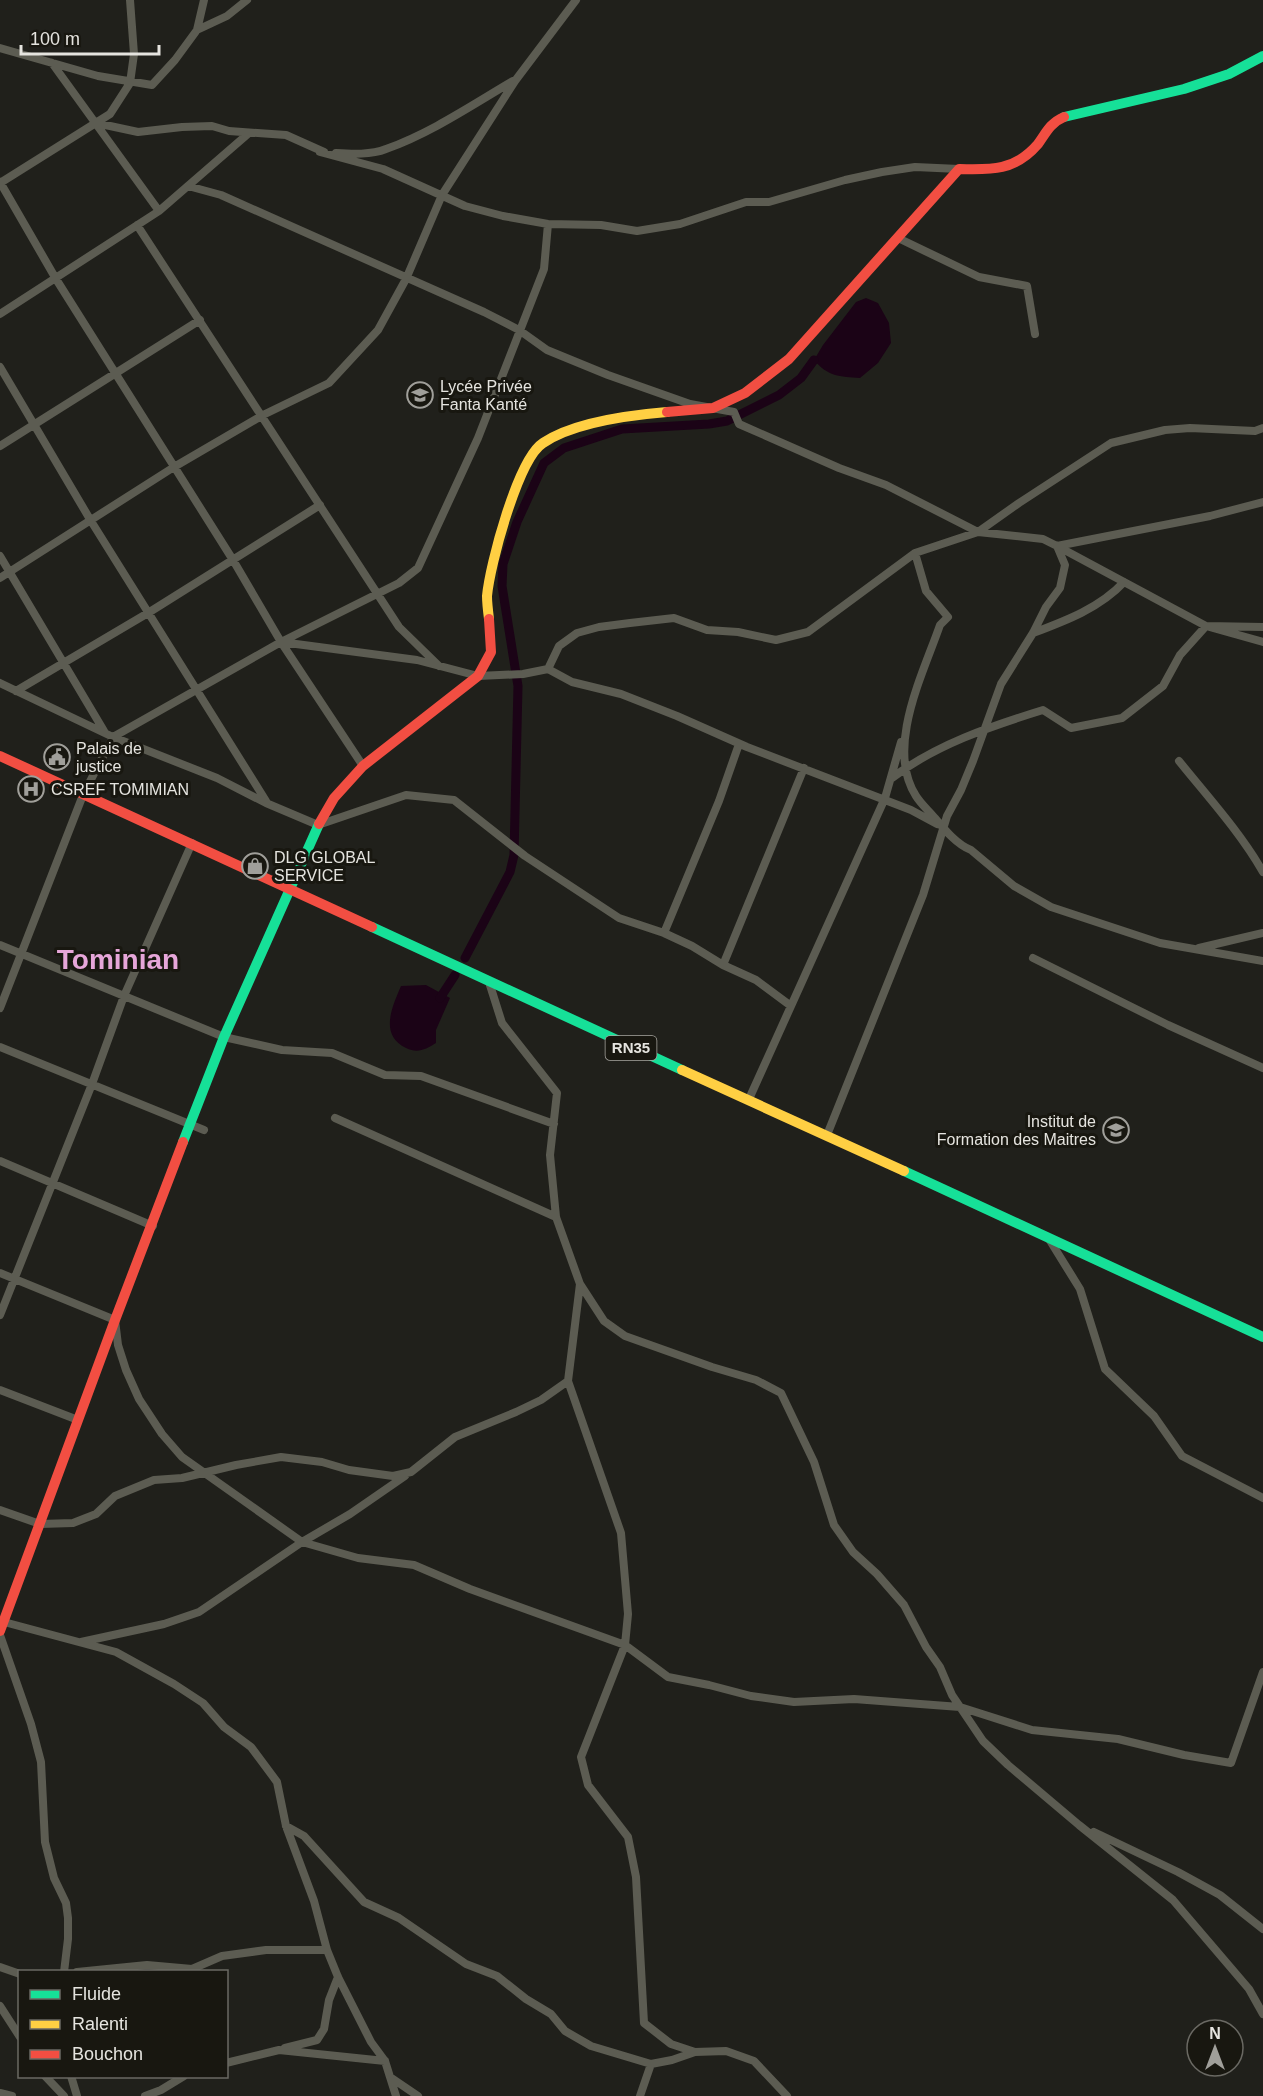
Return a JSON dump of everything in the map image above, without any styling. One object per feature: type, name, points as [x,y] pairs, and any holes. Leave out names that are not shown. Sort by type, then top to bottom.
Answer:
[{"type":"street","points":[[130,0],[134,54],[130,82],[110,114],[0,183],[56,279],[281,642],[363,766]]},
{"type":"street","points":[[2,50],[98,76],[153,85],[197,30],[204,0]]},
{"type":"street","points":[[197,30],[227,16],[247,0]]},
{"type":"street","points":[[0,578],[174,467],[263,415],[329,383],[378,330],[406,279],[442,195],[515,81],[576,0]]},
{"type":"street","points":[[96,123],[138,132],[212,126],[229,131],[286,135],[320,152],[383,169],[465,206],[548,224],[601,225],[637,231],[680,224],[746,202],[769,202],[882,172],[915,167],[993,170],[1013,164],[1037,145],[1048,128],[1061,118],[1184,89],[1229,74],[1263,56]]},
{"type":"street","points":[[52,63],[159,210]]},
{"type":"street","points":[[320,152],[356,154],[385,150],[451,118],[515,81]]},
{"type":"street","points":[[0,314],[159,210],[249,133]]},
{"type":"street","points":[[396,2096],[385,2061],[370,2042],[327,1950],[314,1901],[286,1826],[277,1782],[251,1747],[224,1727],[202,1703],[174,1684],[116,1652],[2,1624],[224,1036],[318,825],[334,798],[363,766],[478,676],[491,652],[487,597],[496,545],[527,460],[542,443],[576,428],[634,415],[713,408],[745,393],[789,359],[959,169]]},
{"type":"street","points":[[188,186],[221,195],[519,330],[547,350],[608,375],[690,404],[734,412],[739,424],[839,468],[886,485],[978,532],[1043,539],[1206,626],[1263,642]]},
{"type":"street","points":[[0,1008],[109,735],[198,690],[281,642],[399,583],[418,568],[478,438],[544,269],[548,224]]},
{"type":"street","points":[[137,225],[263,415],[399,627],[439,666]]},
{"type":"street","points":[[898,238],[979,277],[1027,286],[1035,334]]},
{"type":"street","points":[[0,446],[200,320]]},
{"type":"street","points":[[0,367],[91,521],[267,802]]},
{"type":"street","points":[[548,669],[559,646],[577,633],[630,622],[674,618],[707,630],[738,632],[776,640],[808,632],[915,553],[978,532],[1111,442],[1165,430],[1190,428],[1259,430],[1263,436]]},
{"type":"street","points":[[1057,546],[1189,521],[1263,502]]},
{"type":"street","points":[[16,691],[148,613],[320,505]]},
{"type":"street","points":[[827,1135],[923,895],[943,828],[961,790],[1001,684],[1060,588],[1065,566],[1057,546]]},
{"type":"street","points":[[749,1099],[885,798],[904,732],[940,625],[948,617],[926,591],[915,553]]},
{"type":"street","points":[[0,556],[109,735]]},
{"type":"street","points":[[1033,633],[1074,617],[1114,593],[1124,582]]},
{"type":"street","points":[[892,778],[906,768],[985,728],[1043,710],[1071,728],[1122,718],[1164,686],[1180,655],[1206,626],[1263,627]]},
{"type":"street","points":[[281,642],[387,656],[478,676],[523,674],[548,669],[572,682],[621,694],[739,744],[885,798],[943,828]]},
{"type":"street","points":[[0,683],[109,735],[217,778],[318,825],[406,795],[454,800],[525,856],[619,918],[664,933],[692,946],[723,965],[756,980],[791,1006]]},
{"type":"street","points":[[904,732],[906,768],[915,795],[943,828],[1014,886],[1051,907],[1160,943],[1263,961]]},
{"type":"street","points":[[664,933],[719,801],[739,744]]},
{"type":"street","name":"RN35","points":[[0,756],[1263,1337]]},
{"type":"street","points":[[1179,761],[1225,818],[1263,872]]},
{"type":"street","points":[[723,965],[804,768]]},
{"type":"street","points":[[0,1315],[92,1084],[124,996],[192,843]]},
{"type":"street","points":[[1194,949],[1263,933]]},
{"type":"street","points":[[0,945],[224,1036],[282,1050],[332,1053],[385,1075],[422,1076],[554,1124]]},
{"type":"street","points":[[1033,958],[1168,1025],[1263,1068]]},
{"type":"street","points":[[489,980],[502,1023],[557,1093],[550,1155],[556,1217],[580,1284],[604,1321],[625,1336],[756,1380],[781,1393],[814,1462],[834,1525],[853,1552],[877,1574],[904,1605],[926,1647],[940,1667],[952,1695],[983,1741],[1079,1825],[1173,1900],[1249,1989],[1263,2014]]},
{"type":"street","points":[[0,1047],[204,1130]]},
{"type":"street","points":[[335,1118],[556,1217]]},
{"type":"street","points":[[0,1161],[153,1226]]},
{"type":"street","points":[[1048,1237],[1080,1289],[1105,1369],[1154,1416],[1182,1456],[1263,1498]]},
{"type":"street","points":[[0,1273],[115,1320]]},
{"type":"street","points":[[580,1284],[568,1381],[621,1533],[628,1614],[625,1645],[581,1757],[588,1785],[628,1837],[639,1907],[644,2022],[671,2044],[695,2052]]},
{"type":"street","points":[[115,1320],[118,1345],[126,1370],[139,1399],[162,1434],[182,1457],[302,1542],[358,1558],[414,1565],[470,1589],[625,1645],[668,1677],[751,1696],[794,1702],[854,1699],[960,1707],[1032,1730],[1118,1739],[1231,1763],[1263,1672]]},
{"type":"street","points":[[80,1642],[164,1624],[199,1612],[302,1542],[350,1514],[411,1472],[455,1437],[541,1400],[568,1381]]},
{"type":"street","points":[[0,1390],[78,1420]]},
{"type":"street","points":[[0,1510],[40,1524],[73,1523],[96,1514],[115,1496],[154,1480],[182,1478],[281,1457],[322,1462],[349,1470],[393,1476],[411,1472]]},
{"type":"street","points":[[0,1635],[31,1724],[40,1762],[45,1842],[54,1878],[66,1903],[68,1918],[64,1970]]},
{"type":"street","points":[[1079,1825],[1178,1872],[1220,1895],[1263,1929]]},
{"type":"street","points":[[286,1826],[304,1836],[364,1902],[399,1918],[466,1964],[498,1976],[526,1999],[550,2014],[565,2031],[591,2046],[651,2064],[695,2052],[726,2051],[754,2061],[787,2096]]},
{"type":"street","points":[[89,1970],[147,1965],[192,1969],[222,1956],[266,1950],[327,1950]]},
{"type":"street","points":[[0,1968],[18,1973]]},
{"type":"street","points":[[228,2063],[317,2040],[324,2029],[329,2000],[338,1977]]},
{"type":"street","points":[[0,2006],[18,2034]]},
{"type":"street","points":[[279,2050],[385,2061]]},
{"type":"street","points":[[640,2096],[651,2064]]},
{"type":"street","points":[[47,2078],[64,2096]]},
{"type":"street","points":[[72,2078],[76,2096]]},
{"type":"street","points":[[144,2096],[161,2090],[181,2078]]},
{"type":"street","points":[[390,2078],[418,2096]]},
{"type":"street","points":[[0,2093],[12,2096]]},
{"type":"shaded area","points":[[866,298],[878,303],[889,323],[891,343],[878,363],[860,378],[840,376],[829,372],[814,360],[856,302]]},
{"type":"shaded area","points":[[426,985],[450,998],[436,1030],[436,1043],[414,1051],[406,1048],[393,1036],[390,1020],[401,986]]},
{"type":"waterway","points":[[465,958],[510,872],[514,855],[518,686],[502,586],[503,564],[517,522],[544,463],[564,448],[622,429],[727,421],[779,395],[801,378],[814,360]]},
{"type":"waterway","points":[[440,998],[455,975]]},
{"type":"traffic: fast","points":[[1064,117],[1184,89],[1229,74],[1263,56]]},
{"type":"traffic: fast","points":[[183,1142],[224,1037],[319,824]]},
{"type":"traffic: fast","points":[[372,927],[682,1070]]},
{"type":"traffic: fast","points":[[904,1171],[1263,1337]]},
{"type":"traffic: slow","points":[[489,619],[487,596],[499,538],[515,490],[534,453],[543,443],[586,425],[667,412]]},
{"type":"traffic: slow","points":[[682,1070],[904,1171]]},
{"type":"traffic: jam","points":[[667,412],[713,408],[745,393],[789,359],[959,169],[992,169],[1011,164],[1029,153],[1052,125],[1064,117]]},
{"type":"traffic: jam","points":[[319,824],[334,798],[363,766],[478,676],[491,652],[489,619]]},
{"type":"traffic: jam","points":[[0,756],[372,927]]},
{"type":"traffic: jam","points":[[0,1631],[183,1142]]},
{"type":"place","name":"Lycée Privée Fanta Kanté","points":[[420,395]]},
{"type":"place","name":"Palais de justice","points":[[57,757]]},
{"type":"place","name":"CSREF TOMIMIAN","points":[[31,789]]},
{"type":"place","name":"DLG GLOBAL SERVICE","points":[[255,866]]},
{"type":"place","name":"Institut de Formation des Maitres","points":[[1116,1130]]},
{"type":"district","name":"Tominian","points":[[118,959]]}]
